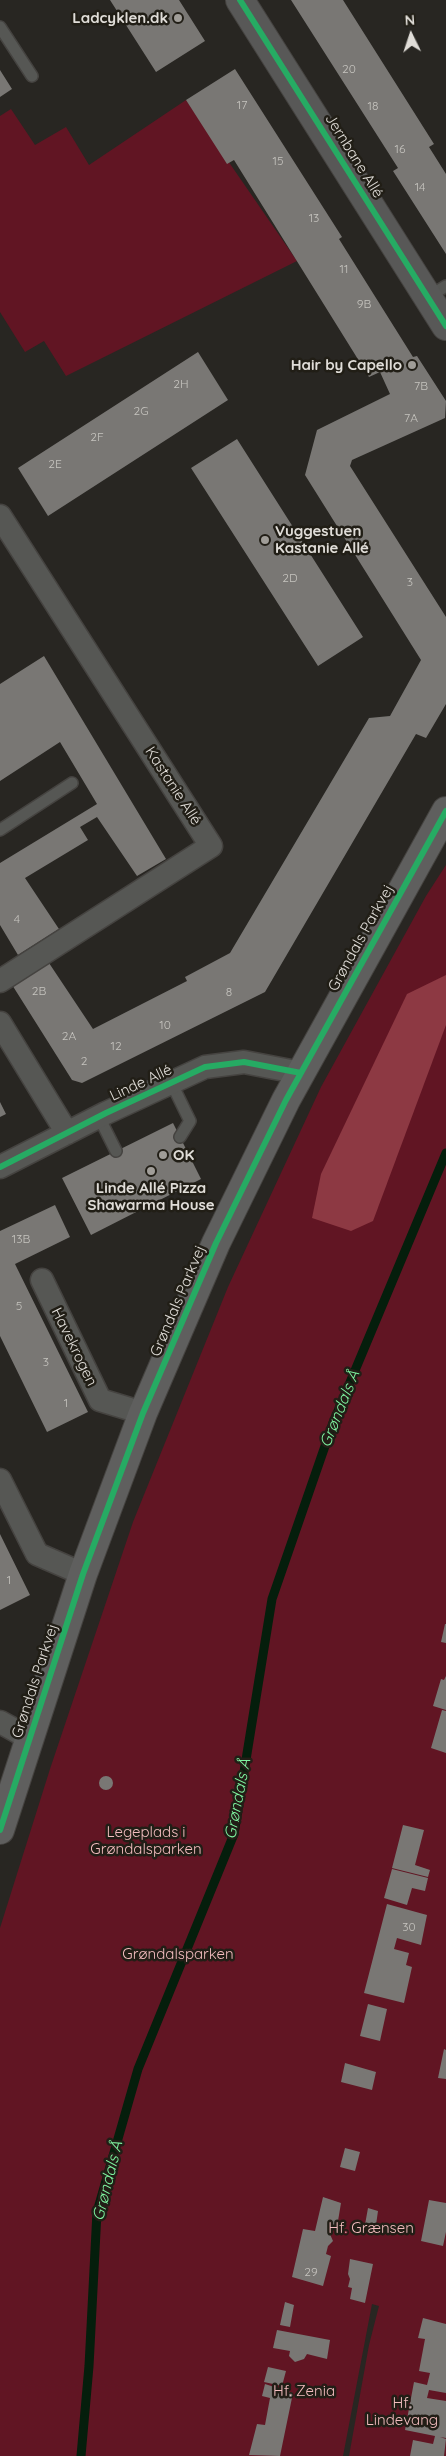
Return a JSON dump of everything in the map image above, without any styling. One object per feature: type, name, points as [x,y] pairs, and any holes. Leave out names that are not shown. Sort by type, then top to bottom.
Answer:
[{"type":"main road","name":"Grøndals Parkvej","points":[[0,1830],[83,1574],[143,1414],[216,1243],[301,1073],[446,811]]},
{"type":"street","name":"Jernbane Allé","points":[[240,0],[437,292],[446,326]]},
{"type":"street","name":"Kastanie Allé","points":[[0,516],[212,846],[0,981]]},
{"type":"street","points":[[1,1026],[67,1133]]},
{"type":"street","name":"Linde Allé","points":[[0,1167],[99,1117],[205,1067],[244,1062],[301,1073]]},
{"type":"street","name":"Havekrogen","points":[[42,1280],[100,1400],[143,1414]]},
{"type":"street","points":[[0,1480],[37,1554],[83,1574]]},
{"type":"street","points":[[0,1722],[29,1738]]},
{"type":"lane","points":[[0,27],[32,76]]},
{"type":"lane","points":[[0,830],[72,782]]},
{"type":"lane","points":[[171,1082],[190,1121],[180,1137]]},
{"type":"lane","points":[[99,1117],[116,1151]]},
{"type":"green space","points":[[186,100],[297,261],[66,376],[44,341],[25,352],[0,312],[0,116],[11,109],[35,145],[66,127],[89,165]]},
{"type":"green space","name":"Grøndalsparken","points":[[446,865],[446,2456],[349,2456],[369,2345],[379,2306],[372,2304],[343,2456],[0,2456],[0,1928],[50,1769],[133,1522],[228,1287],[321,1087],[426,896]]},
{"type":"shaded area","points":[[446,975],[446,1025],[373,1221],[351,1231],[312,1218],[321,1174],[407,994]]},
{"type":"building","points":[[110,0],[179,0],[205,41],[156,72]]},
{"type":"building","points":[[291,0],[343,0],[434,144],[429,147],[446,174],[446,254],[393,171],[398,168]]},
{"type":"building","points":[[235,69],[342,237],[339,239],[413,357],[417,356],[446,401],[445,418],[352,460],[350,466],[446,617],[446,704],[426,738],[416,734],[265,992],[82,1083],[72,1080],[9,980],[45,957],[93,1029],[187,981],[185,977],[230,953],[369,718],[390,716],[421,660],[305,475],[317,430],[390,394],[380,372],[369,377],[234,160],[227,164],[186,100]]},
{"type":"building","points":[[0,70],[12,89],[0,97]]},
{"type":"building","points":[[198,352],[228,400],[48,516],[18,468]]},
{"type":"building","name":"Vuggestuen Kastanie Allé","points":[[237,439],[363,637],[318,666],[191,468]]},
{"type":"building","points":[[44,656],[166,859],[137,876],[97,817],[80,827],[88,840],[25,878],[59,929],[18,955],[0,925],[0,863],[97,804],[60,742],[0,781],[0,684]]},
{"type":"building","points":[[0,1102],[6,1114],[0,1117]]},
{"type":"building","points":[[173,1123],[201,1179],[91,1235],[62,1178]]},
{"type":"building","points":[[55,1205],[70,1237],[15,1264],[88,1412],[47,1432],[0,1336],[0,1231]]},
{"type":"building","points":[[0,1534],[30,1595],[0,1610]]},
{"type":"building","points":[[446,1624],[446,1643],[441,1642]]},
{"type":"building","points":[[446,1676],[446,1710],[433,1706],[441,1679],[444,1680]]},
{"type":"building","points":[[442,1710],[446,1711],[446,1753],[431,1748]]},
{"type":"building","points":[[106,1776],[111,1778],[113,1783],[111,1788],[106,1790],[101,1788],[99,1783],[101,1778]]},
{"type":"building","points":[[403,1825],[424,1830],[415,1865],[430,1870],[428,1877],[392,1868]]},
{"type":"building","points":[[392,1869],[428,1878],[425,1891],[412,1888],[407,1905],[384,1898]]},
{"type":"building","points":[[387,1904],[427,1915],[421,1945],[397,1938],[394,1949],[409,1953],[406,1965],[412,1967],[404,2003],[364,1993]]},
{"type":"building","points":[[368,2004],[387,2009],[380,2041],[360,2036]]},
{"type":"building","points":[[444,2049],[446,2050],[446,2079],[438,2078]]},
{"type":"building","points":[[345,2063],[376,2072],[372,2090],[341,2082]]},
{"type":"building","points":[[345,2148],[360,2152],[355,2171],[340,2167]]},
{"type":"building","points":[[323,2197],[341,2203],[337,2227],[331,2226],[329,2232],[333,2241],[328,2246],[326,2254],[331,2256],[323,2286],[292,2277],[303,2229],[315,2231]]},
{"type":"building","points":[[429,2200],[446,2203],[446,2232],[443,2246],[421,2241]]},
{"type":"building","points":[[368,2208],[378,2211],[375,2232],[364,2230]]},
{"type":"building","points":[[350,2259],[373,2264],[365,2303],[350,2299],[352,2288],[348,2287],[350,2279],[348,2274]]},
{"type":"building","points":[[285,2302],[294,2305],[290,2327],[280,2325]]},
{"type":"building","points":[[423,2318],[446,2324],[446,2393],[429,2390],[427,2398],[446,2401],[446,2438],[440,2437],[446,2439],[444,2456],[410,2456],[413,2440],[433,2444],[435,2436],[405,2430],[414,2382],[427,2385],[430,2373],[419,2371],[425,2339],[418,2338]]},
{"type":"building","points":[[277,2330],[330,2340],[327,2359],[307,2354],[304,2359],[295,2362],[289,2356],[290,2351],[273,2348]]},
{"type":"building","points":[[268,2367],[286,2371],[282,2386],[264,2382]]},
{"type":"building","points":[[265,2384],[293,2393],[280,2456],[249,2455],[257,2424],[265,2425],[270,2398],[262,2396]]},
{"type":"waterway","name":"Grøndals Å","points":[[81,2456],[89,2366],[97,2212],[138,2069],[234,1834],[272,1599],[333,1423],[446,1153]]},
{"type":"cycle path","points":[[240,0],[446,326]]},
{"type":"cycle path","points":[[0,1830],[83,1574],[143,1413],[216,1243],[286,1100],[446,811]]},
{"type":"cycle path","points":[[0,1167],[106,1113],[205,1067],[244,1062],[301,1073]]},
{"type":"place","name":"Ladcyklen.dk","points":[[178,18]]},
{"type":"place","name":"Hair by Capello","points":[[412,365]]},
{"type":"place","name":"Vuggestuen Kastanie Allé","points":[[265,540]]},
{"type":"place","name":"OK","points":[[163,1155]]},
{"type":"place","name":"Linde Allé Pizza Shawarma House","points":[[151,1171]]},
{"type":"park label","name":"Legeplads i Grøndalsparken","points":[[146,1840]]},
{"type":"park label","name":"Hf. Grænsen","points":[[371,2228]]},
{"type":"park label","name":"Hf. Zenia","points":[[304,2391]]},
{"type":"park label","name":"Hf. Lindevang","points":[[402,2412]]}]
